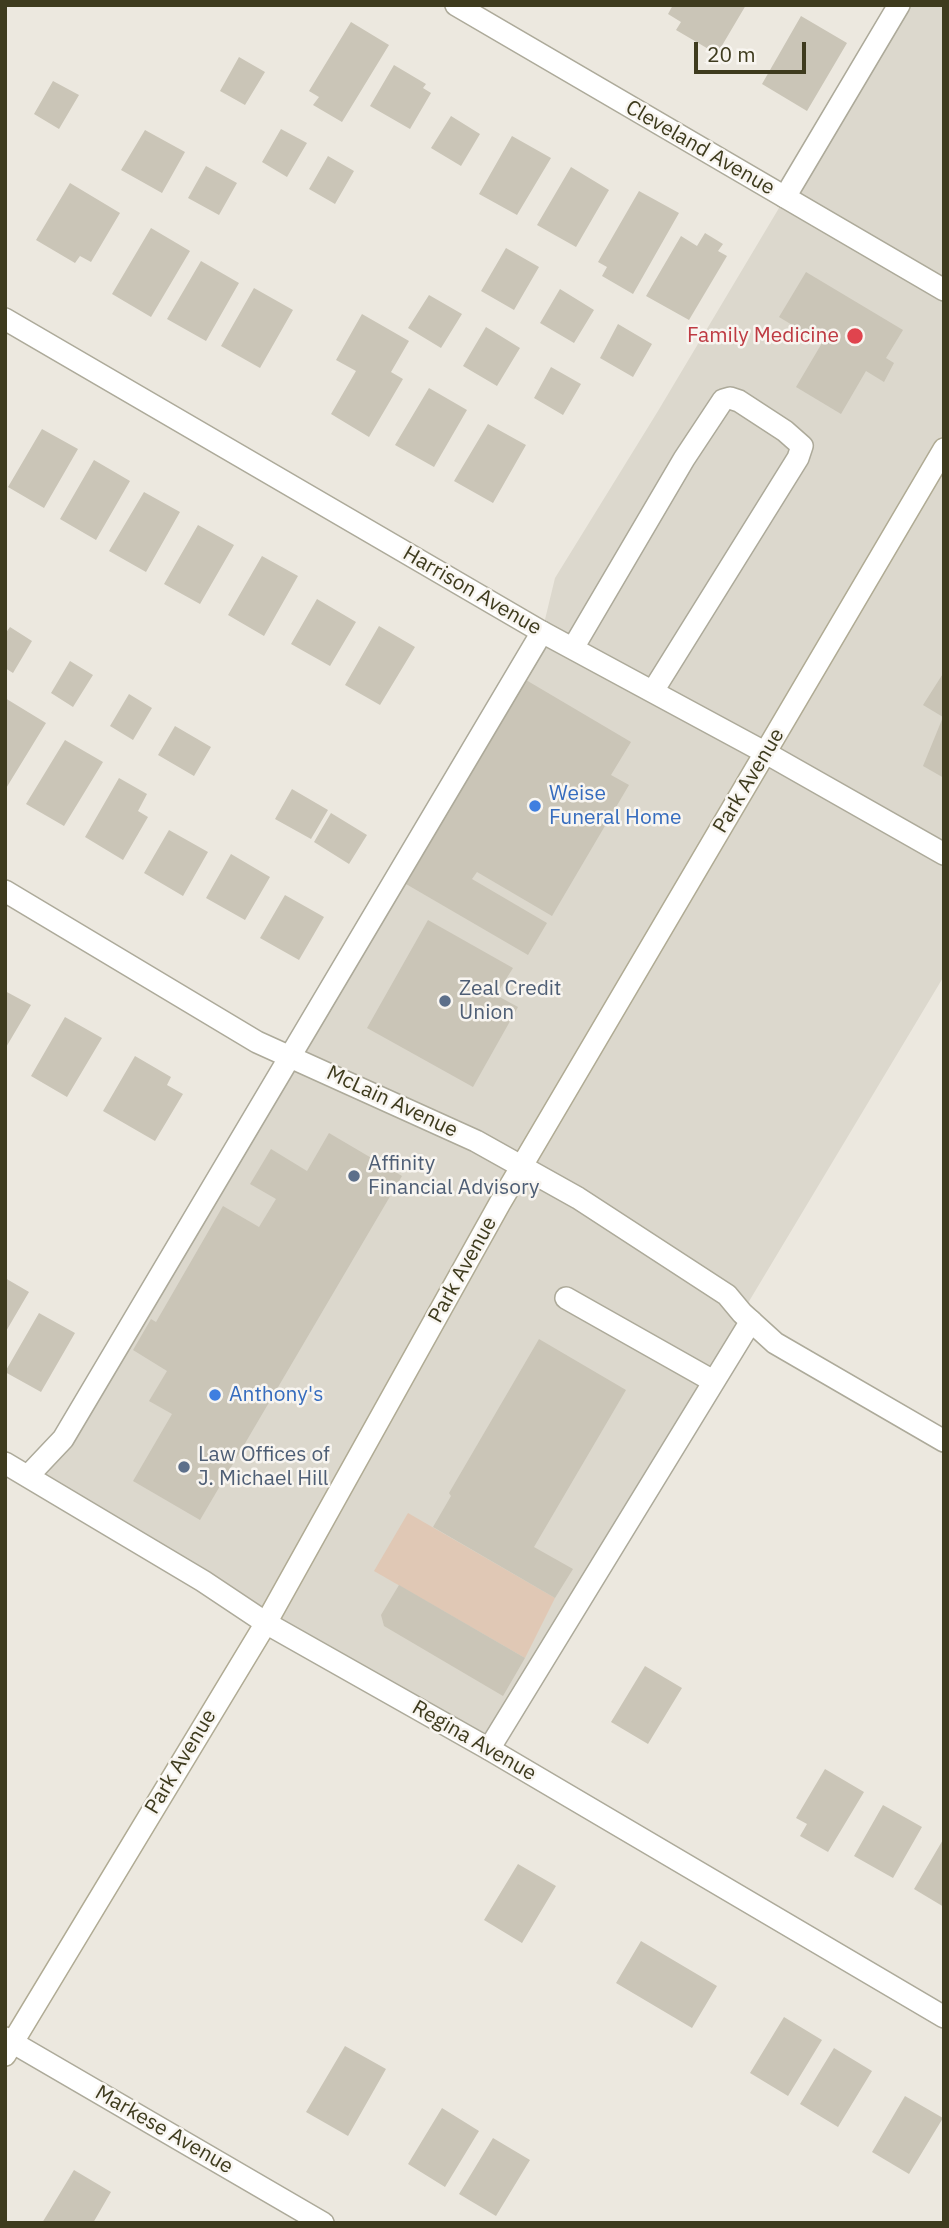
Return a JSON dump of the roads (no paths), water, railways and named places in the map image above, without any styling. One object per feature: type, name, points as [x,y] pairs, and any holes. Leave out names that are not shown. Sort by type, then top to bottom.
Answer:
[{"type":"street","name":"Cleveland Avenue","points":[[456,5],[944,290]]},
{"type":"street","points":[[785,197],[899,5]]},
{"type":"street","name":"Harrison Avenue","points":[[5,319],[542,632],[766,753],[944,854]]},
{"type":"street","points":[[573,648],[684,460],[723,400],[730,398],[739,401],[785,431],[802,446],[798,458],[653,691]]},
{"type":"street","name":"Park Avenue","points":[[8,2045],[266,1623],[500,1203],[944,449]]},
{"type":"street","points":[[28,1476],[62,1439],[542,632]]},
{"type":"street","name":"McLain Avenue","points":[[5,891],[257,1042],[475,1141],[578,1198],[727,1295],[775,1343],[944,1441]]},
{"type":"street","points":[[566,1298],[713,1381]]},
{"type":"street","points":[[489,1749],[751,1321]]},
{"type":"street","name":"Regina Avenue","points":[[5,1463],[203,1581],[266,1623],[489,1749],[944,2017]]},
{"type":"street","name":"Markese Avenue","points":[[8,2045],[323,2223]]},
{"type":"place","name":"Family Medicine","points":[[855,336]]},
{"type":"place","name":"Weise Funeral Home","points":[[535,806]]},
{"type":"place","name":"Zeal Credit Union","points":[[445,1001]]},
{"type":"place","name":"Affinity Financial Advisory","points":[[354,1176]]},
{"type":"place","name":"Anthony's","points":[[215,1395]]},
{"type":"place","name":"Law Offices of J. Michael Hill","points":[[184,1467]]}]
